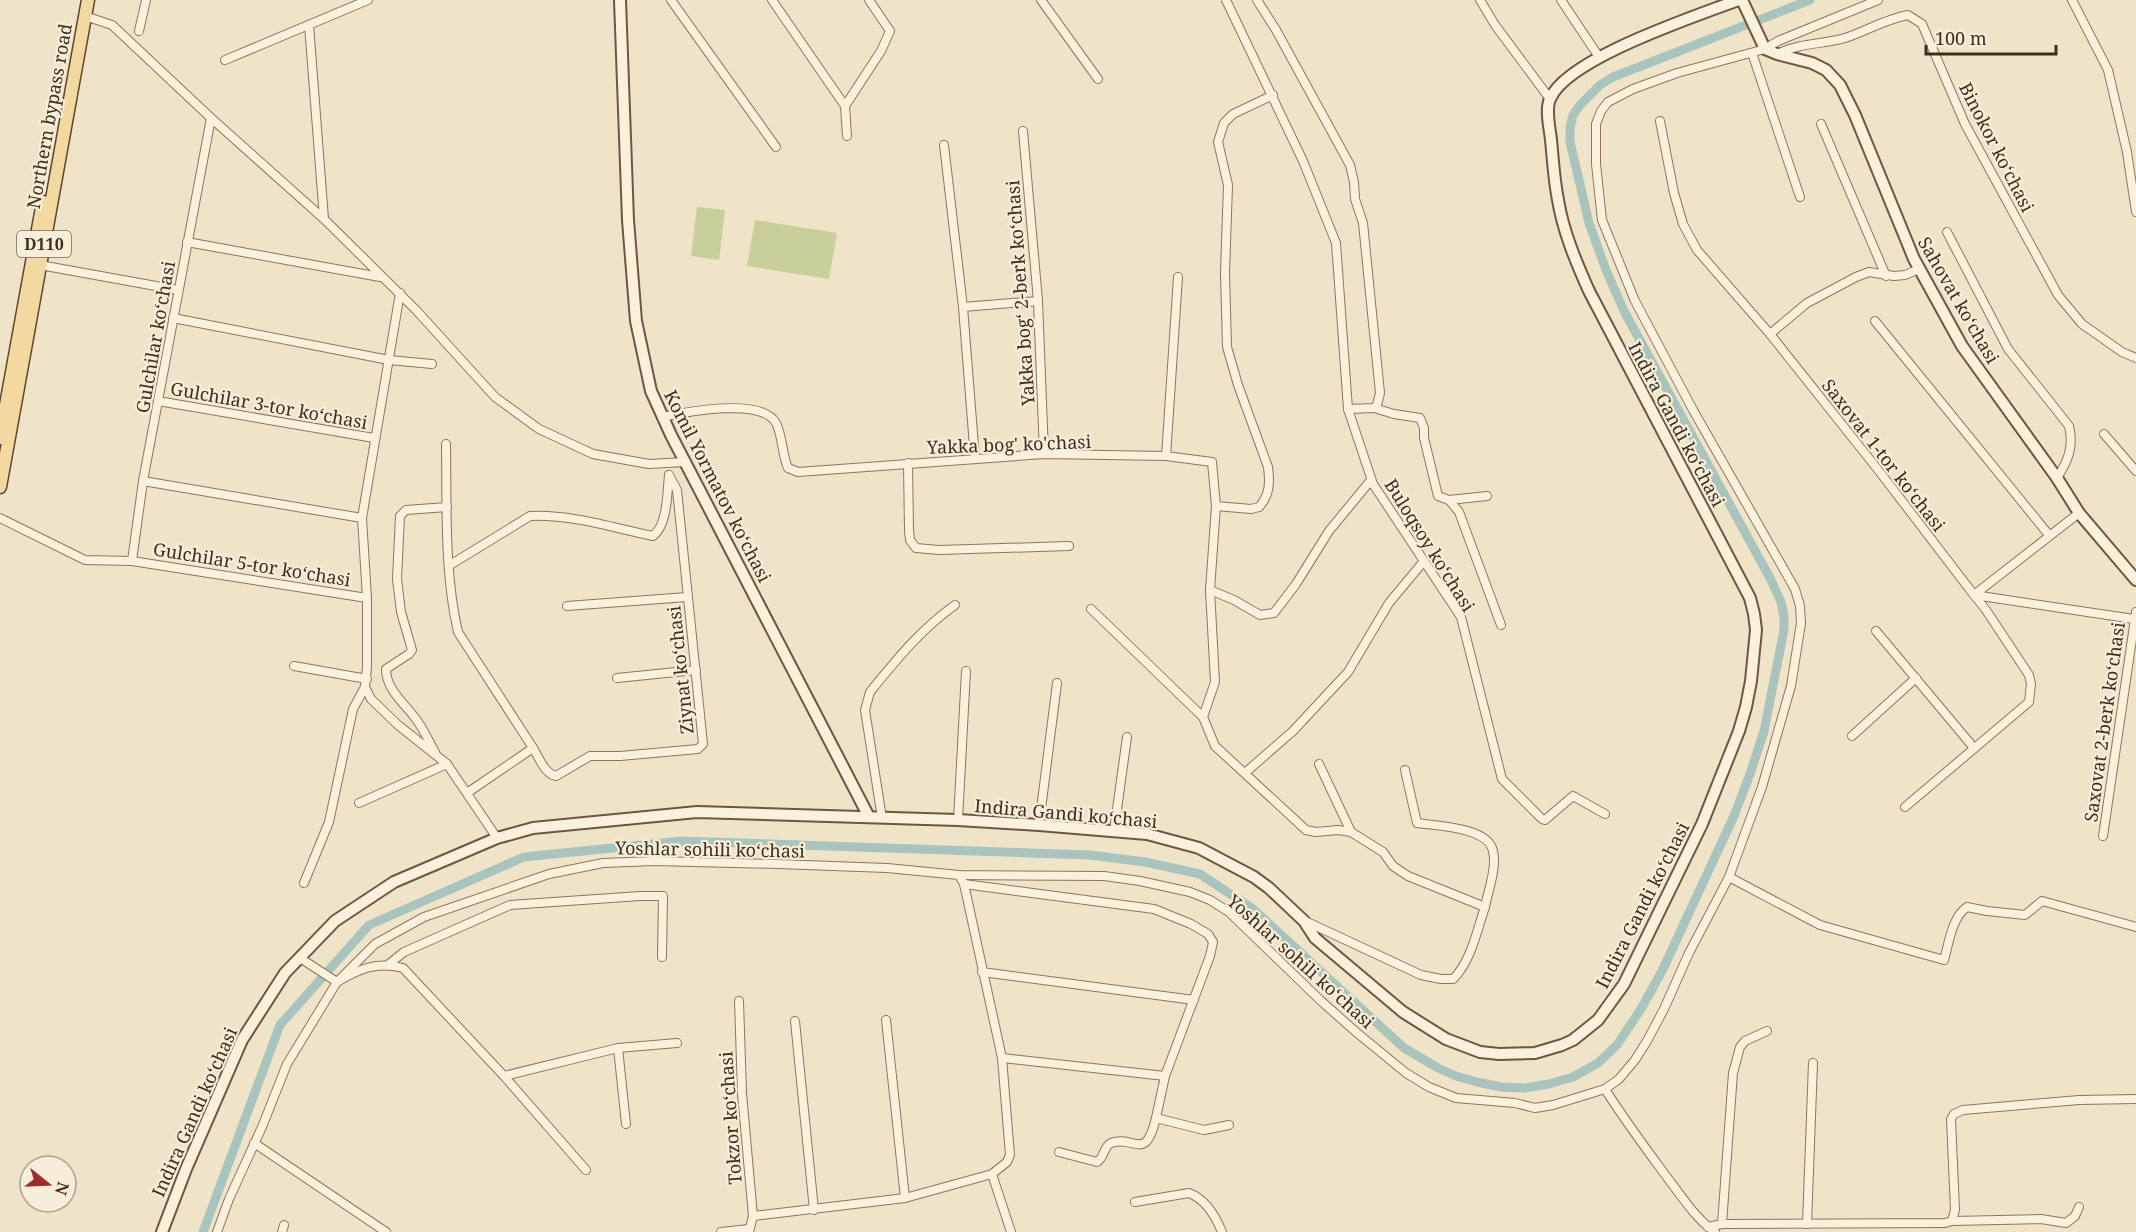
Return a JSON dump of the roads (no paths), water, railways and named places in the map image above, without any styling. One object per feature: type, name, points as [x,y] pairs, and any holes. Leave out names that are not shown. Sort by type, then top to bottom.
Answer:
[{"type":"main road","name":"Northern bypass road","points":[[0,487],[40,265],[48,198],[80,0]]},
{"type":"main road","name":"Northern bypass road","points":[[0,438],[88,0]]},
{"type":"street","points":[[139,31],[146,0]]},
{"type":"street","points":[[225,60],[369,0]]},
{"type":"street","name":"Komil Yormatov koʻchasi","points":[[620,0],[628,220],[636,321],[651,391],[685,462],[869,817]]},
{"type":"street","points":[[671,0],[776,147]]},
{"type":"street","points":[[772,0],[845,106],[847,136]]},
{"type":"street","points":[[845,106],[881,51],[890,31],[869,0]]},
{"type":"street","points":[[1041,0],[1098,79]]},
{"type":"street","name":"Buloqsoy koʻchasi","points":[[1226,0],[1303,161],[1336,243],[1348,410],[1371,480],[1461,617],[1502,778],[1542,819],[1545,820],[1573,796],[1605,814]]},
{"type":"street","points":[[1257,0],[1276,30],[1350,165],[1355,199],[1363,223],[1372,307],[1380,393],[1374,408]]},
{"type":"street","points":[[1480,0],[1495,25],[1550,99],[1568,76],[1599,57],[1658,30],[1742,3],[1765,49]]},
{"type":"street","points":[[1561,0],[1599,57]]},
{"type":"street","points":[[1878,0],[1778,41],[1765,49],[1677,73],[1633,89],[1608,102],[1601,111],[1596,124],[1598,199],[1602,220],[1635,301],[1795,590],[1802,623],[1791,686],[1762,787],[1729,877],[1647,1041],[1629,1066],[1605,1089],[1625,1120],[1708,1229],[1722,1224],[1945,1223],[2041,1219],[2066,1223],[2075,1216],[2079,1207]]},
{"type":"street","points":[[2072,0],[2108,70],[2127,152],[2136,212]]},
{"type":"street","name":"Binokor koʻchasi","points":[[1777,54],[1793,46],[1844,38],[1896,17],[1908,15],[1922,24],[1965,124],[2058,295],[2082,324],[2122,352],[2136,358]]},
{"type":"street","points":[[85,16],[112,25],[324,219],[400,293],[495,397],[539,429],[593,454],[649,464],[685,462]]},
{"type":"street","points":[[309,25],[324,219]]},
{"type":"street","name":"Sahovat koʻchasi","points":[[1765,49],[1819,66],[1840,85],[1855,115],[1919,269],[1962,346],[2079,513],[2136,580]]},
{"type":"street","points":[[1752,53],[1800,197]]},
{"type":"street","points":[[1215,506],[1251,509],[1259,507],[1268,492],[1268,467],[1238,385],[1227,347],[1225,273],[1228,185],[1218,142],[1224,123],[1233,114],[1273,95]]},
{"type":"street","name":"Indira Gandi koʻchasi","points":[[162,1232],[186,1169],[242,1040],[285,973],[335,921],[394,882],[497,838],[533,828],[697,812],[958,820],[1114,831],[1173,840],[1219,857],[1269,888],[1304,921],[1316,938],[1404,1012],[1446,1039],[1480,1052],[1508,1055],[1535,1053],[1573,1040],[1598,1020],[1624,984],[1702,824],[1739,731],[1747,698],[1756,630],[1753,606],[1589,291],[1573,254],[1558,201],[1549,122],[1550,99]]},
{"type":"street","name":"Gulchilar koʻchasi","points":[[132,561],[143,481],[211,118]]},
{"type":"street","name":"Saxovat 1-tor koʻchasi","points":[[1660,120],[1674,193],[1683,225],[1697,250],[1770,334],[1879,471],[1986,610],[2029,675],[2031,684],[2029,702],[1905,807]]},
{"type":"street","points":[[1821,124],[1886,276]]},
{"type":"street","name":"Yakka bogʻ 2-berk koʻchasi","points":[[1023,131],[1038,301],[1044,454]]},
{"type":"street","points":[[944,145],[963,307],[975,459]]},
{"type":"street","points":[[1947,232],[2008,350],[2069,426],[2072,438],[2071,450],[2056,478]]},
{"type":"street","points":[[187,242],[381,277]]},
{"type":"street","points":[[40,265],[178,291]]},
{"type":"street","points":[[1770,334],[1807,303],[1856,277],[1869,272],[1886,276],[1905,275],[1919,269]]},
{"type":"street","points":[[1166,456],[1178,277]]},
{"type":"street","points":[[400,293],[362,518],[367,598],[366,683],[371,699],[447,764],[497,838]]},
{"type":"street","points":[[963,307],[1038,301]]},
{"type":"street","points":[[173,318],[389,360],[432,364]]},
{"type":"street","points":[[1875,321],[2049,535]]},
{"type":"street","name":"Gulchilar 3-tor koʻchasi","points":[[158,401],[374,438]]},
{"type":"street","name":"Yakka bog' ko'chasi","points":[[662,417],[709,408],[755,410],[765,413],[776,423],[785,462],[793,471],[807,472],[1044,454],[1166,456],[1212,462],[1215,506],[1210,590],[1215,682],[1203,717]]},
{"type":"street","points":[[1348,410],[1374,408],[1420,418],[1438,496],[1449,500],[1487,496]]},
{"type":"street","points":[[2104,434],[2136,471]]},
{"type":"street","name":"Ziynat koʻchasi","points":[[446,444],[450,565],[458,632],[551,776],[556,776],[590,756],[620,756],[698,749],[703,744],[677,490],[669,475]]},
{"type":"street","name":"Ziynat koʻchasi","points":[[450,565],[530,516],[573,520],[653,536],[659,531],[663,518],[671,463]]},
{"type":"street","points":[[908,463],[909,530],[910,540],[916,548],[939,550],[1069,546]]},
{"type":"street","points":[[1210,590],[1260,615],[1274,613],[1296,584],[1329,531],[1371,480]]},
{"type":"street","points":[[143,481],[362,518]]},
{"type":"street","points":[[1449,500],[1459,512],[1501,625]]},
{"type":"street","points":[[437,757],[418,722],[390,686],[386,678],[386,669],[412,650],[401,612],[397,579],[400,516],[406,510],[447,507]]},
{"type":"street","points":[[1974,596],[2079,513]]},
{"type":"street","name":"Gulchilar 5-tor koʻchasi","points":[[0,518],[85,560],[132,561],[367,598]]},
{"type":"street","points":[[1246,772],[1293,731],[1348,672],[1389,603],[1424,561]]},
{"type":"street","points":[[1974,596],[2135,615]]},
{"type":"street","points":[[567,606],[687,597]]},
{"type":"street","points":[[882,818],[865,710],[867,700],[870,692],[903,652],[936,618],[955,605]]},
{"type":"street","points":[[1091,609],[1203,717],[1215,746],[1246,772],[1306,830],[1351,832],[1383,852],[1392,866],[1408,876],[1485,907]]},
{"type":"street","name":"Saxovat 2-berk koʻchasi","points":[[2103,836],[2135,615]]},
{"type":"street","points":[[1876,631],[1974,748]]},
{"type":"street","points":[[294,666],[366,683]]},
{"type":"street","points":[[617,678],[696,670]]},
{"type":"street","points":[[958,820],[966,671]]},
{"type":"street","points":[[1852,736],[1916,678]]},
{"type":"street","points":[[304,883],[329,822],[353,709],[366,683]]},
{"type":"street","points":[[1039,825],[1057,683]]},
{"type":"street","points":[[1114,831],[1127,737]]},
{"type":"street","points":[[467,794],[533,748]]},
{"type":"street","points":[[359,803],[447,764]]},
{"type":"street","points":[[1319,764],[1351,832]]},
{"type":"street","points":[[1304,921],[1421,975],[1453,979],[1459,973],[1485,907],[1493,870],[1493,850],[1486,838],[1474,832],[1417,823],[1405,770]]},
{"type":"street","name":"Yoshlar sohili koʻchasi","points":[[217,1232],[287,1064],[337,982],[375,944],[424,917],[549,874],[603,863],[654,861],[778,864],[887,868],[959,875],[1104,876],[1190,892],[1210,900],[1229,912],[1356,1032],[1406,1073],[1429,1087],[1456,1098],[1515,1103],[1534,1108],[1553,1105],[1605,1089]]},
{"type":"street","points":[[753,1216],[905,1198],[992,1174],[1007,1162],[1010,1155],[1002,1058],[964,884],[959,875]]},
{"type":"street","points":[[1729,877],[1820,925],[1944,960],[1961,910],[1967,907],[2025,915],[2042,901],[2136,927]]},
{"type":"street","points":[[964,884],[1154,909],[1191,924],[1208,934],[1213,942],[1210,956],[1166,1076],[1152,1135],[1140,1145],[1112,1143],[1107,1145],[1101,1159],[1097,1162],[1059,1152]]},
{"type":"street","points":[[389,964],[404,952],[510,905],[640,896],[663,896],[662,957]]},
{"type":"street","points":[[300,958],[337,982],[358,970],[389,964],[403,968],[504,1076],[586,1170]]},
{"type":"street","points":[[982,972],[1194,1000]]},
{"type":"street","name":"Tokzor koʻchasi","points":[[738,1001],[742,1093],[753,1216],[749,1231]]},
{"type":"street","points":[[886,1020],[905,1198]]},
{"type":"street","points":[[795,1021],[814,1210]]},
{"type":"street","points":[[1722,1224],[1733,1073],[1740,1047],[1745,1041],[1767,1032]]},
{"type":"street","points":[[504,1076],[618,1048],[677,1043]]},
{"type":"street","points":[[618,1048],[626,1124]]},
{"type":"street","points":[[1002,1058],[1166,1076]]},
{"type":"street","points":[[1808,1224],[1813,1063]]},
{"type":"street","points":[[1952,1221],[1955,1210],[1951,1119],[1953,1114],[1963,1110],[2079,1100],[2136,1099]]},
{"type":"street","points":[[1156,1118],[1204,1130],[1228,1125]]},
{"type":"street","points":[[254,1143],[386,1232]]},
{"type":"street","points":[[992,1174],[1011,1232]]},
{"type":"street","points":[[1135,1202],[1193,1194],[1209,1209],[1222,1232]]},
{"type":"street","points":[[721,1232],[749,1231]]},
{"type":"waterway","points":[[203,1232],[280,1025],[369,925],[524,857],[681,841],[1090,855],[1145,862],[1200,874],[1253,909],[1404,1048],[1456,1076],[1501,1087],[1525,1088],[1573,1077],[1598,1063],[1617,1045],[1641,1009],[1662,971],[1734,816],[1764,731],[1784,630],[1784,616],[1781,602],[1770,578],[1624,311],[1606,270],[1589,223],[1570,142],[1570,128],[1573,115],[1580,105],[1600,85],[1613,77],[1810,0]]}]
